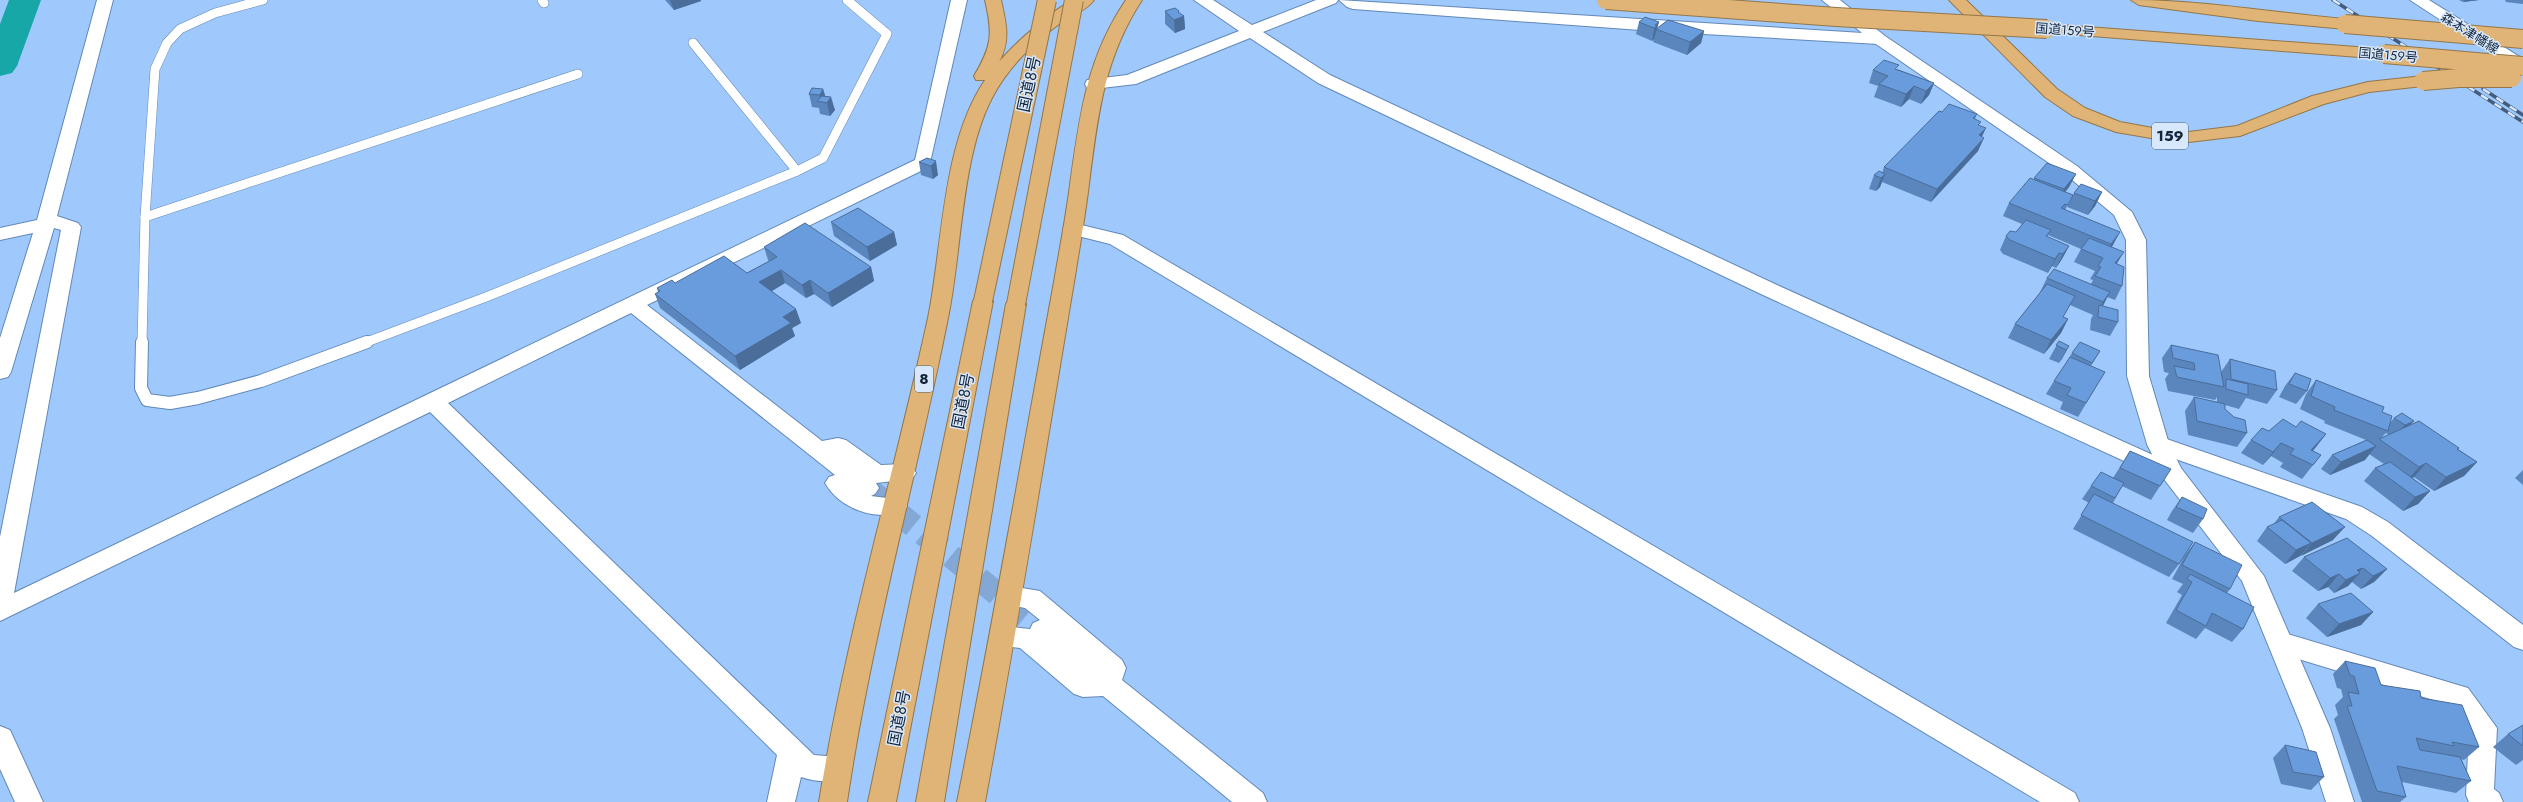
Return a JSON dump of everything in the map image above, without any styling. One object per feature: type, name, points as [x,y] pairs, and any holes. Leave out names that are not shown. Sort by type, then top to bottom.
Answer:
[{"type":"highway","points":[[968,133],[970,100],[995,56],[1001,36],[993,0]]},
{"type":"highway","name":"国道8号","points":[[882,802],[983,301],[1047,0]]},
{"type":"highway","name":"国道8号","points":[[930,802],[1016,304],[1074,0]]},
{"type":"highway","name":"8","points":[[833,802],[838,769],[895,506],[904,473],[945,286],[968,133],[998,72],[1023,45],[1066,12],[1086,0]]},
{"type":"highway","points":[[971,802],[1004,637],[1073,229],[1093,84],[1104,52],[1120,19],[1134,0]]},
{"type":"highway","name":"国道159号","points":[[1606,0],[1836,17],[2047,23],[2365,39],[2523,51]]},
{"type":"highway","name":"国道159号","points":[[1792,0],[2523,66]]},
{"type":"highway","name":"159","points":[[1957,0],[2000,41],[2030,75],[2079,112],[2116,127],[2180,138],[2240,131],[2318,100],[2368,87],[2459,78],[2523,79]]},
{"type":"highway","points":[[2139,0],[2258,16],[2523,39]]},
{"type":"street","points":[[0,372],[105,0]]},
{"type":"street","points":[[0,610],[923,163],[959,0]]},
{"type":"street","points":[[1202,0],[1324,80],[1770,290],[2172,473]]},
{"type":"street","points":[[1093,84],[1130,80],[1330,0]]},
{"type":"street","points":[[1347,0],[1352,4],[1649,26],[1879,39]]},
{"type":"street","points":[[1647,0],[1649,26]]},
{"type":"street","points":[[1830,0],[1879,39],[2071,170],[2122,212],[2136,240],[2138,376],[2158,444],[2172,473],[2252,576],[2316,728],[2340,802]]},
{"type":"street","name":"森本津幡線","points":[[2418,0],[2523,66]]},
{"type":"street","points":[[0,234],[56,222],[71,227],[0,601]]},
{"type":"street","points":[[1073,229],[1116,239],[2065,802]]},
{"type":"street","points":[[632,304],[867,488]]},
{"type":"street","points":[[433,401],[808,767],[838,769]]},
{"type":"street","points":[[2158,444],[2354,513],[2380,529],[2523,639]]},
{"type":"street","points":[[819,449],[838,446],[876,474],[904,473]]},
{"type":"street","points":[[819,449],[812,462],[863,504],[895,506]]},
{"type":"street","points":[[1010,596],[1031,598],[1113,668],[1108,684]]},
{"type":"street","points":[[1042,630],[1252,802]]},
{"type":"street","points":[[1004,637],[1026,638],[1083,686],[1108,684]]},
{"type":"street","points":[[2280,643],[2459,696],[2483,728],[2480,795],[2489,802]]},
{"type":"street","points":[[0,738],[29,802]]},
{"type":"street","points":[[782,802],[792,752]]},
{"type":"lane","points":[[263,0],[196,20],[172,35],[164,48],[156,69],[145,217],[141,388],[146,400],[170,403],[198,398],[261,381],[486,297],[797,171],[822,158],[887,34],[847,0]]},
{"type":"lane","points":[[693,43],[797,171]]},
{"type":"lane","points":[[145,217],[578,74]]},
{"type":"building","points":[[1175,8],[1184,16],[1174,20],[1165,11]]},
{"type":"building","points":[[1645,17],[1659,22],[1655,25],[1657,26],[1654,28],[1639,22]]},
{"type":"building","points":[[1668,20],[1704,31],[1690,42],[1656,29]]},
{"type":"building","points":[[1884,60],[1899,65],[1895,69],[1934,83],[1926,91],[1914,86],[1906,94],[1879,84],[1888,76],[1873,70]]},
{"type":"building","points":[[812,88],[823,89],[820,95],[809,94]]},
{"type":"building","points":[[822,96],[831,97],[827,103],[817,101]]},
{"type":"building","points":[[1949,104],[1977,114],[1973,118],[1981,122],[1978,125],[1986,128],[1979,135],[1984,138],[1937,189],[1884,167],[1939,111],[1942,112]]},
{"type":"building","points":[[927,158],[936,161],[931,166],[919,162]]},
{"type":"building","points":[[2047,163],[2076,174],[2064,189],[2034,178]]},
{"type":"building","points":[[1879,171],[1885,174],[1881,178],[1874,175]]},
{"type":"building","points":[[2030,178],[2073,195],[2068,205],[2065,204],[2061,208],[2120,232],[2111,244],[2009,203]]},
{"type":"building","points":[[2081,184],[2102,192],[2095,201],[2074,193]]},
{"type":"building","points":[[858,208],[894,232],[867,247],[831,222]]},
{"type":"building","points":[[2026,220],[2051,230],[2046,236],[2069,246],[2063,254],[2059,253],[2055,259],[2010,240],[2006,236],[2010,231],[2016,232]]},
{"type":"building","points":[[805,223],[871,267],[828,293],[810,280],[802,285],[781,270],[759,282],[796,309],[783,317],[791,323],[735,356],[655,294],[660,291],[657,288],[672,280],[675,283],[724,256],[747,273],[777,257],[764,247]]},
{"type":"building","points":[[2089,238],[2124,252],[2115,263],[2124,267],[2122,286],[2095,276],[2101,267],[2098,266],[2103,258],[2081,249]]},
{"type":"building","points":[[2054,269],[2110,292],[2103,302],[2047,278]]},
{"type":"building","points":[[2047,284],[2075,296],[2063,317],[2068,319],[2051,340],[2015,324]]},
{"type":"building","points":[[2099,305],[2118,310],[2118,322],[2098,317]]},
{"type":"building","points":[[2059,341],[2069,346],[2066,350],[2056,345]]},
{"type":"building","points":[[2080,342],[2100,351],[2092,363],[2072,353]]},
{"type":"building","points":[[2171,345],[2218,355],[2224,387],[2177,377],[2174,366],[2195,370],[2194,363],[2173,358]]},
{"type":"building","points":[[2070,357],[2105,372],[2086,403],[2067,395],[2071,388],[2054,381]]},
{"type":"building","points":[[2230,359],[2275,371],[2277,390],[2231,379]]},
{"type":"building","points":[[2295,373],[2311,379],[2307,391],[2289,384]]},
{"type":"building","points":[[2226,379],[2248,384],[2248,395],[2226,389]]},
{"type":"building","points":[[2316,380],[2384,407],[2382,412],[2392,416],[2388,431],[2334,410],[2335,407],[2311,396]]},
{"type":"building","points":[[2194,397],[2225,404],[2225,409],[2234,417],[2245,420],[2247,433],[2197,421]]},
{"type":"building","points":[[2402,413],[2414,421],[2405,425],[2394,418]]},
{"type":"building","points":[[2283,419],[2296,427],[2301,421],[2326,434],[2311,450],[2321,455],[2313,465],[2290,454],[2294,449],[2281,443],[2273,452],[2251,440],[2262,428],[2269,431]]},
{"type":"building","points":[[2419,421],[2477,462],[2446,477],[2426,463],[2419,467],[2379,439]]},
{"type":"building","points":[[2367,440],[2376,446],[2341,462],[2332,455]]},
{"type":"building","points":[[2130,451],[2171,469],[2160,486],[2120,468]]},
{"type":"building","points":[[2390,462],[2430,491],[2415,497],[2375,468]]},
{"type":"building","points":[[2101,472],[2124,483],[2115,498],[2091,486]]},
{"type":"building","points":[[2094,494],[2193,542],[2179,564],[2081,515]]},
{"type":"building","points":[[2182,497],[2207,509],[2203,519],[2176,507]]},
{"type":"building","points":[[2312,502],[2345,527],[2312,543],[2279,517]]},
{"type":"building","points":[[2282,520],[2311,543],[2296,550],[2267,527]]},
{"type":"building","points":[[2347,538],[2387,569],[2373,576],[2363,568],[2357,570],[2360,573],[2346,580],[2339,574],[2330,578],[2304,557]]},
{"type":"building","points":[[2195,542],[2242,565],[2230,589],[2182,565]]},
{"type":"building","points":[[2190,574],[2254,607],[2243,629],[2212,613],[2206,626],[2176,610],[2192,582],[2187,579]]},
{"type":"building","points":[[2351,593],[2373,612],[2339,624],[2318,604]]},
{"type":"building","points":[[2345,661],[2375,668],[2381,685],[2420,691],[2421,698],[2462,705],[2479,747],[2452,742],[2454,746],[2416,738],[2420,750],[2460,757],[2471,781],[2397,766],[2406,797],[2377,791],[2347,706],[2352,706],[2348,692],[2359,694],[2354,676],[2350,675]]},
{"type":"building","points":[[2523,725],[2523,746],[2508,734]]},
{"type":"building","points":[[2285,745],[2316,752],[2324,777],[2293,772]]},
{"type":"waterway","points":[[0,66],[25,0]]},
{"type":"tunnel","points":[[867,488],[1042,630]]},
{"type":"railway","points":[[2333,0],[2523,122]]},
{"type":"railway","points":[[2483,89],[2523,115]]}]
